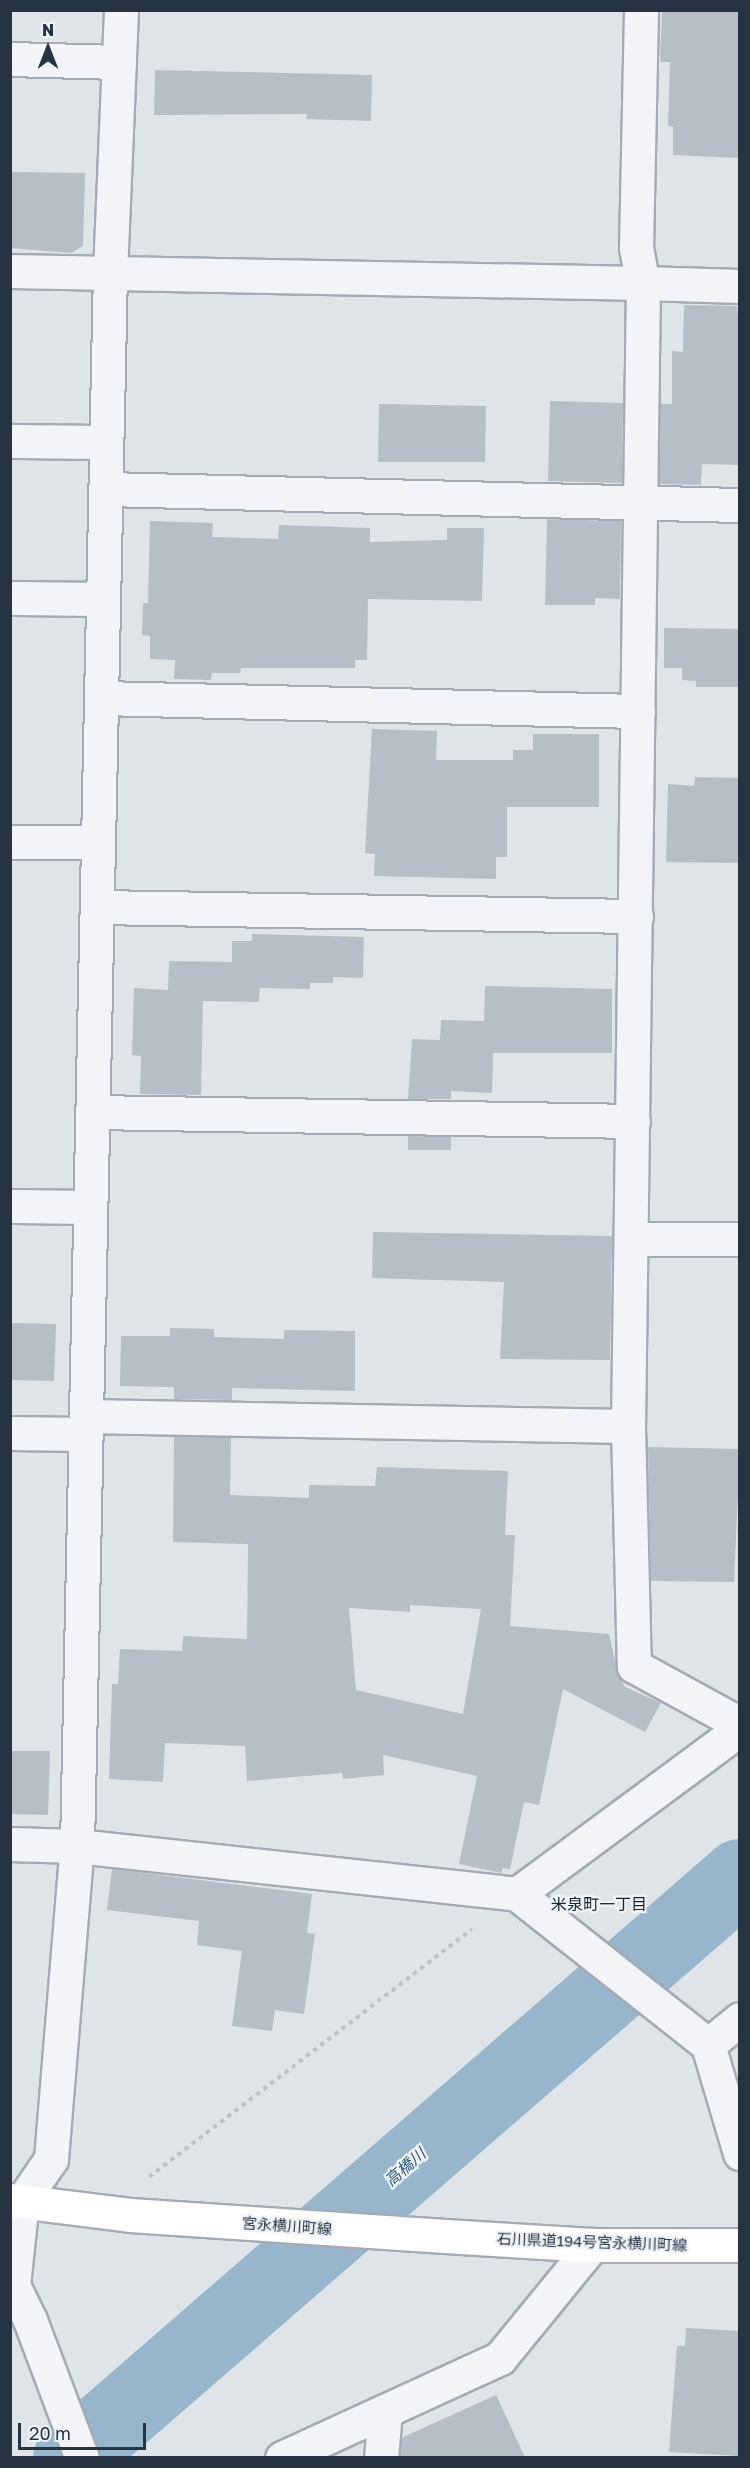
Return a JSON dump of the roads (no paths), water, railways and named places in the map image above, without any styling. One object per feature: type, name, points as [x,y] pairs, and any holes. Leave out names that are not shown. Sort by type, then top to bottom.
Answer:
[{"type":"main road","name":"宮永横川町線","points":[[16,2200],[117,2213],[445,2236]]},
{"type":"main road","name":"石川県道194号宮永横川町線","points":[[445,2236],[592,2245],[740,2245]]},
{"type":"street","points":[[82,2457],[30,2320],[12,2286],[16,2200],[51,2159],[77,1846],[110,273],[121,10]]},
{"type":"street","points":[[641,10],[636,248],[643,283],[628,1426],[634,1666],[740,1724]]},
{"type":"street","points":[[10,59],[119,62]]},
{"type":"street","points":[[10,272],[740,286]]},
{"type":"street","points":[[10,441],[106,442]]},
{"type":"street","points":[[106,489],[641,500],[740,505]]},
{"type":"street","points":[[10,598],[104,599]]},
{"type":"street","points":[[101,698],[638,711]]},
{"type":"street","points":[[10,843],[98,843]]},
{"type":"street","points":[[97,907],[636,916]]},
{"type":"street","points":[[93,1112],[633,1121]]},
{"type":"street","points":[[10,1206],[90,1207]]},
{"type":"street","points":[[631,1239],[740,1239]]},
{"type":"street","points":[[10,1433],[86,1425],[628,1426]]},
{"type":"street","points":[[517,1894],[740,1729]]},
{"type":"street","points":[[10,1844],[77,1846],[517,1894],[699,2039],[740,2153]]},
{"type":"street","points":[[699,2039],[740,2019]]},
{"type":"street","points":[[282,2457],[500,2358],[592,2245]]},
{"type":"street","points":[[381,2457],[385,2410]]},
{"type":"waterway","name":"高橋川","points":[[71,2458],[740,1877]]},
{"type":"district","name":"米泉町一丁目","points":[[599,1904]]}]
